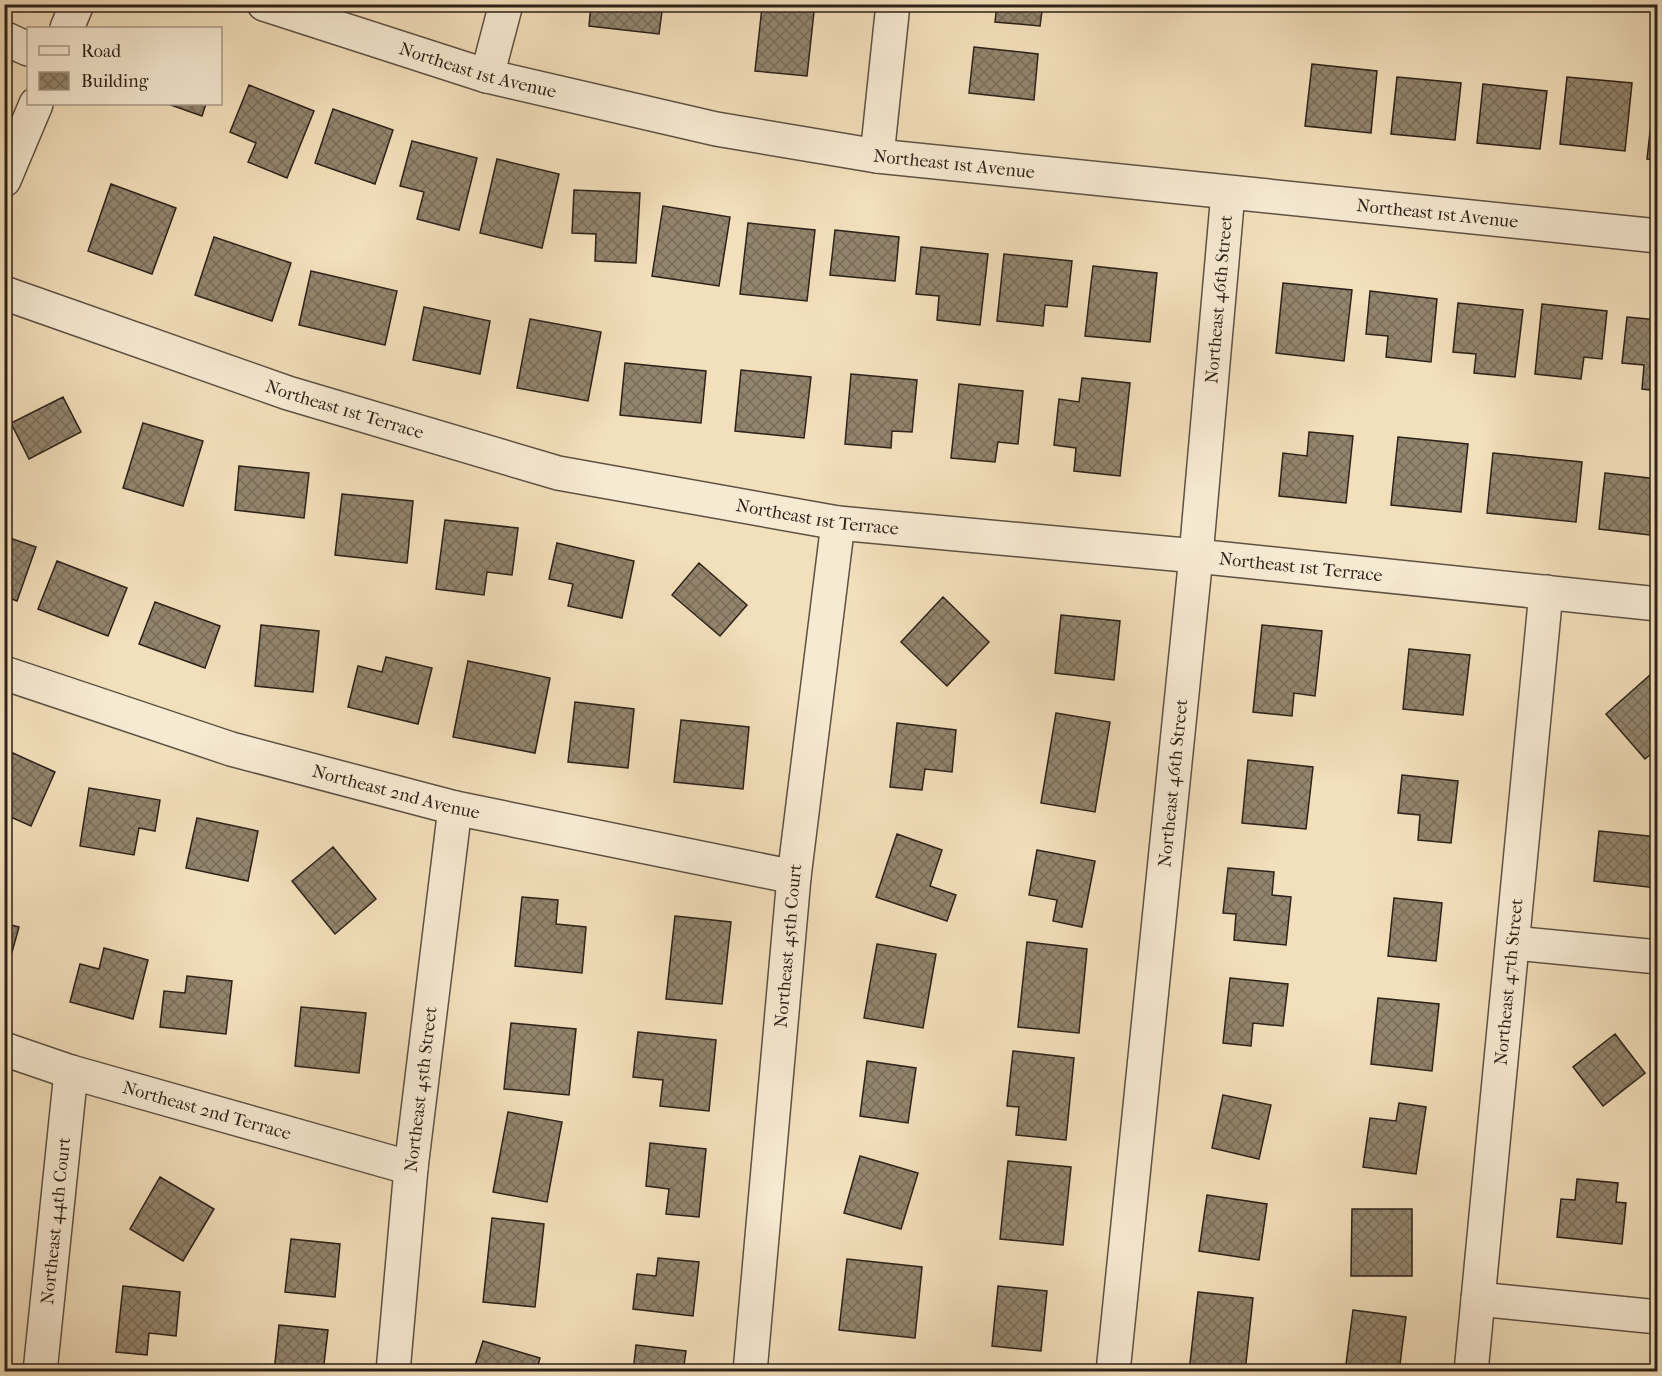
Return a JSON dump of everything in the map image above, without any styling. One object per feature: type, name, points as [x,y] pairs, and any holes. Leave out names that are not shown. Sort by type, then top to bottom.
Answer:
[{"type":"street","points":[[67,27],[76,4]]},
{"type":"street","name":"Northeast 1st Avenue","points":[[264,4],[487,76],[716,129],[877,156],[1658,236]]},
{"type":"street","points":[[487,76],[506,4]]},
{"type":"street","points":[[877,156],[893,4]]},
{"type":"street","points":[[4,38],[27,49]]},
{"type":"street","points":[[4,180],[36,105]]},
{"type":"street","name":"Northeast 46th Street","points":[[1113,1371],[1196,556],[1228,193]]},
{"type":"street","name":"Northeast 1st Terrace","points":[[4,293],[288,393],[558,473],[838,523],[1196,556],[1658,604]]},
{"type":"street","name":"Northeast 45th Court","points":[[750,1371],[794,877],[838,523]]},
{"type":"street","name":"Northeast 47th Street","points":[[1471,1371],[1546,592]]},
{"type":"street","name":"Northeast 2nd Avenue","points":[[4,673],[231,749],[455,808],[794,877]]},
{"type":"street","name":"Northeast 45th Street","points":[[393,1371],[411,1168],[455,808]]},
{"type":"street","points":[[1514,943],[1658,957]]},
{"type":"street","name":"Northeast 2nd Terrace","points":[[4,1049],[71,1072],[411,1168]]},
{"type":"street","name":"Northeast 44th Court","points":[[40,1371],[71,1072]]},
{"type":"street","points":[[1478,1299],[1658,1317]]},
{"type":"building","points":[[591,4],[663,4],[659,34],[589,26]]},
{"type":"building","points":[[997,4],[1043,4],[1040,26],[995,22]]},
{"type":"building","points":[[762,7],[814,12],[807,76],[755,71]]},
{"type":"building","points":[[974,47],[1038,54],[1034,100],[969,93]]},
{"type":"building","points":[[1312,64],[1377,71],[1371,133],[1305,126]]},
{"type":"building","points":[[1397,77],[1461,83],[1455,140],[1391,134]]},
{"type":"building","points":[[1567,77],[1632,83],[1625,151],[1560,144]]},
{"type":"building","points":[[1483,84],[1547,91],[1540,149],[1477,143]]},
{"type":"building","points":[[249,85],[314,111],[287,178],[248,162],[256,143],[230,132]]},
{"type":"building","points":[[171,105],[206,105],[202,116]]},
{"type":"building","points":[[333,109],[393,130],[375,184],[315,163]]},
{"type":"building","points":[[1652,114],[1658,115],[1658,160],[1647,159]]},
{"type":"building","points":[[412,141],[477,158],[459,230],[417,219],[424,192],[400,186]]},
{"type":"building","points":[[497,159],[559,174],[542,248],[480,233]]},
{"type":"building","points":[[111,184],[176,208],[152,274],[88,251]]},
{"type":"building","points":[[574,190],[640,193],[636,263],[595,261],[596,234],[572,233]]},
{"type":"building","points":[[663,206],[730,217],[719,286],[652,276]]},
{"type":"building","points":[[748,223],[815,230],[807,301],[740,294]]},
{"type":"building","points":[[835,230],[899,237],[895,281],[830,275]]},
{"type":"building","points":[[214,237],[291,263],[272,321],[195,295]]},
{"type":"building","points":[[921,247],[988,254],[980,325],[937,320],[939,296],[916,294]]},
{"type":"building","points":[[1004,254],[1072,261],[1067,307],[1045,305],[1043,326],[997,321]]},
{"type":"building","points":[[1093,266],[1157,273],[1150,342],[1085,336]]},
{"type":"building","points":[[311,271],[397,291],[385,345],[299,325]]},
{"type":"building","points":[[1283,283],[1352,290],[1344,361],[1276,353]]},
{"type":"building","points":[[1370,291],[1437,299],[1431,362],[1386,357],[1388,336],[1366,334]]},
{"type":"building","points":[[1458,303],[1523,310],[1515,377],[1474,373],[1476,354],[1453,352]]},
{"type":"building","points":[[1542,304],[1607,311],[1602,359],[1584,357],[1581,379],[1535,374]]},
{"type":"building","points":[[424,307],[490,321],[480,374],[413,360]]},
{"type":"building","points":[[1627,317],[1658,320],[1658,391],[1642,389],[1644,365],[1622,363]]},
{"type":"building","points":[[530,319],[601,332],[588,401],[517,388]]},
{"type":"building","points":[[625,363],[706,371],[701,423],[620,415]]},
{"type":"building","points":[[741,370],[811,377],[804,438],[735,431]]},
{"type":"building","points":[[851,374],[917,380],[912,432],[892,431],[891,448],[845,444]]},
{"type":"building","points":[[1082,378],[1130,383],[1120,476],[1074,471],[1076,448],[1054,445],[1059,399],[1079,402]]},
{"type":"building","points":[[959,384],[1023,391],[1018,444],[998,442],[995,462],[951,458]]},
{"type":"building","points":[[63,397],[81,432],[29,459],[11,423]]},
{"type":"building","points":[[143,423],[203,441],[183,506],[123,488]]},
{"type":"building","points":[[1309,432],[1353,436],[1346,503],[1279,496],[1283,453],[1307,456]]},
{"type":"building","points":[[1398,437],[1468,444],[1461,512],[1391,505]]},
{"type":"building","points":[[1493,453],[1582,462],[1576,522],[1487,513]]},
{"type":"building","points":[[239,466],[309,473],[304,518],[235,510]]},
{"type":"building","points":[[1605,473],[1658,479],[1658,536],[1599,529]]},
{"type":"building","points":[[342,494],[413,501],[407,563],[335,555]]},
{"type":"building","points":[[445,520],[518,528],[512,575],[487,572],[484,595],[436,589]]},
{"type":"building","points":[[4,536],[36,547],[17,601],[4,596]]},
{"type":"building","points":[[557,543],[634,561],[622,618],[568,606],[573,584],[549,579]]},
{"type":"building","points":[[57,561],[127,588],[108,636],[38,609]]},
{"type":"building","points":[[699,563],[747,605],[720,636],[672,595]]},
{"type":"building","points":[[943,597],[989,642],[947,686],[901,642]]},
{"type":"building","points":[[155,602],[220,626],[205,668],[139,644]]},
{"type":"building","points":[[1061,615],[1120,621],[1114,680],[1055,673]]},
{"type":"building","points":[[261,625],[319,631],[313,692],[255,686]]},
{"type":"building","points":[[1262,625],[1322,631],[1315,696],[1294,693],[1292,716],[1253,712]]},
{"type":"building","points":[[1409,649],[1470,655],[1463,715],[1403,709]]},
{"type":"building","points":[[386,657],[432,668],[418,724],[348,707],[358,666],[382,672]]},
{"type":"building","points":[[468,661],[550,678],[535,753],[453,737]]},
{"type":"building","points":[[1658,668],[1658,748],[1645,759],[1606,714]]},
{"type":"building","points":[[575,702],[634,709],[628,768],[568,762]]},
{"type":"building","points":[[1056,713],[1110,722],[1095,812],[1041,803]]},
{"type":"building","points":[[681,720],[749,727],[743,789],[674,782]]},
{"type":"building","points":[[897,723],[956,730],[952,772],[925,769],[922,790],[890,787]]},
{"type":"building","points":[[4,749],[55,772],[31,826],[4,814]]},
{"type":"building","points":[[1248,760],[1313,767],[1306,829],[1242,823]]},
{"type":"building","points":[[1402,775],[1458,781],[1451,843],[1418,840],[1420,815],[1398,813]]},
{"type":"building","points":[[89,788],[160,800],[155,831],[139,828],[134,855],[80,846]]},
{"type":"building","points":[[197,818],[258,831],[248,881],[186,868]]},
{"type":"building","points":[[1599,831],[1658,837],[1657,888],[1594,881]]},
{"type":"building","points":[[897,834],[942,850],[930,886],[956,895],[947,921],[876,897]]},
{"type":"building","points":[[333,847],[376,899],[335,934],[292,881]]},
{"type":"building","points":[[1037,850],[1095,861],[1082,927],[1053,921],[1057,900],[1029,895]]},
{"type":"building","points":[[1228,868],[1274,872],[1272,895],[1291,897],[1286,945],[1234,940],[1236,914],[1223,913]]},
{"type":"building","points":[[522,897],[558,900],[556,924],[586,927],[582,973],[515,966]]},
{"type":"building","points":[[1394,898],[1442,903],[1436,961],[1388,956]]},
{"type":"building","points":[[675,916],[731,922],[722,1004],[666,999]]},
{"type":"building","points":[[4,923],[19,927],[7,970],[4,969]]},
{"type":"building","points":[[1027,942],[1087,949],[1079,1033],[1018,1027]]},
{"type":"building","points":[[877,944],[936,954],[923,1028],[864,1018]]},
{"type":"building","points":[[104,948],[148,960],[133,1019],[70,1002],[80,964],[99,969]]},
{"type":"building","points":[[187,976],[232,981],[226,1034],[160,1027],[164,991],[185,993]]},
{"type":"building","points":[[1230,978],[1288,984],[1283,1026],[1253,1023],[1251,1046],[1223,1043]]},
{"type":"building","points":[[1378,998],[1439,1004],[1432,1071],[1371,1064]]},
{"type":"building","points":[[301,1007],[366,1013],[359,1073],[295,1066]]},
{"type":"building","points":[[511,1023],[576,1029],[569,1095],[504,1089]]},
{"type":"building","points":[[638,1032],[716,1040],[709,1111],[660,1106],[663,1080],[633,1077]]},
{"type":"building","points":[[1615,1034],[1645,1073],[1603,1106],[1573,1067]]},
{"type":"building","points":[[1013,1051],[1074,1058],[1066,1140],[1016,1135],[1019,1107],[1007,1106]]},
{"type":"building","points":[[867,1061],[916,1068],[908,1123],[860,1116]]},
{"type":"building","points":[[1223,1095],[1271,1105],[1259,1159],[1212,1148]]},
{"type":"building","points":[[1399,1103],[1426,1107],[1416,1174],[1363,1167],[1370,1118],[1396,1121]]},
{"type":"building","points":[[508,1112],[562,1122],[547,1202],[493,1192]]},
{"type":"building","points":[[650,1143],[706,1149],[699,1217],[666,1214],[669,1189],[646,1186]]},
{"type":"building","points":[[860,1156],[918,1173],[901,1229],[844,1213]]},
{"type":"building","points":[[1008,1161],[1071,1167],[1063,1245],[1000,1239]]},
{"type":"building","points":[[160,1177],[214,1209],[183,1261],[130,1229]]},
{"type":"building","points":[[1577,1179],[1618,1183],[1616,1202],[1626,1203],[1622,1244],[1557,1237],[1561,1199],[1575,1200]]},
{"type":"building","points":[[1207,1195],[1267,1204],[1259,1260],[1199,1251]]},
{"type":"building","points":[[1352,1209],[1412,1209],[1412,1276],[1351,1276]]},
{"type":"building","points":[[492,1218],[544,1224],[535,1307],[483,1302]]},
{"type":"building","points":[[291,1239],[340,1244],[335,1297],[285,1292]]},
{"type":"building","points":[[658,1258],[699,1262],[693,1316],[633,1309],[637,1274],[656,1276]]},
{"type":"building","points":[[847,1259],[922,1267],[915,1338],[839,1330]]},
{"type":"building","points":[[123,1286],[180,1292],[176,1336],[149,1333],[147,1355],[116,1352]]},
{"type":"building","points":[[998,1286],[1047,1291],[1041,1351],[992,1346]]},
{"type":"building","points":[[1198,1292],[1253,1298],[1245,1372],[1189,1372]]},
{"type":"building","points":[[1353,1310],[1406,1317],[1399,1372],[1345,1372]]},
{"type":"building","points":[[279,1325],[328,1330],[323,1372],[274,1372]]},
{"type":"building","points":[[483,1341],[540,1358],[536,1372],[473,1372]]},
{"type":"building","points":[[636,1345],[686,1351],[683,1372],[633,1372]]}]
